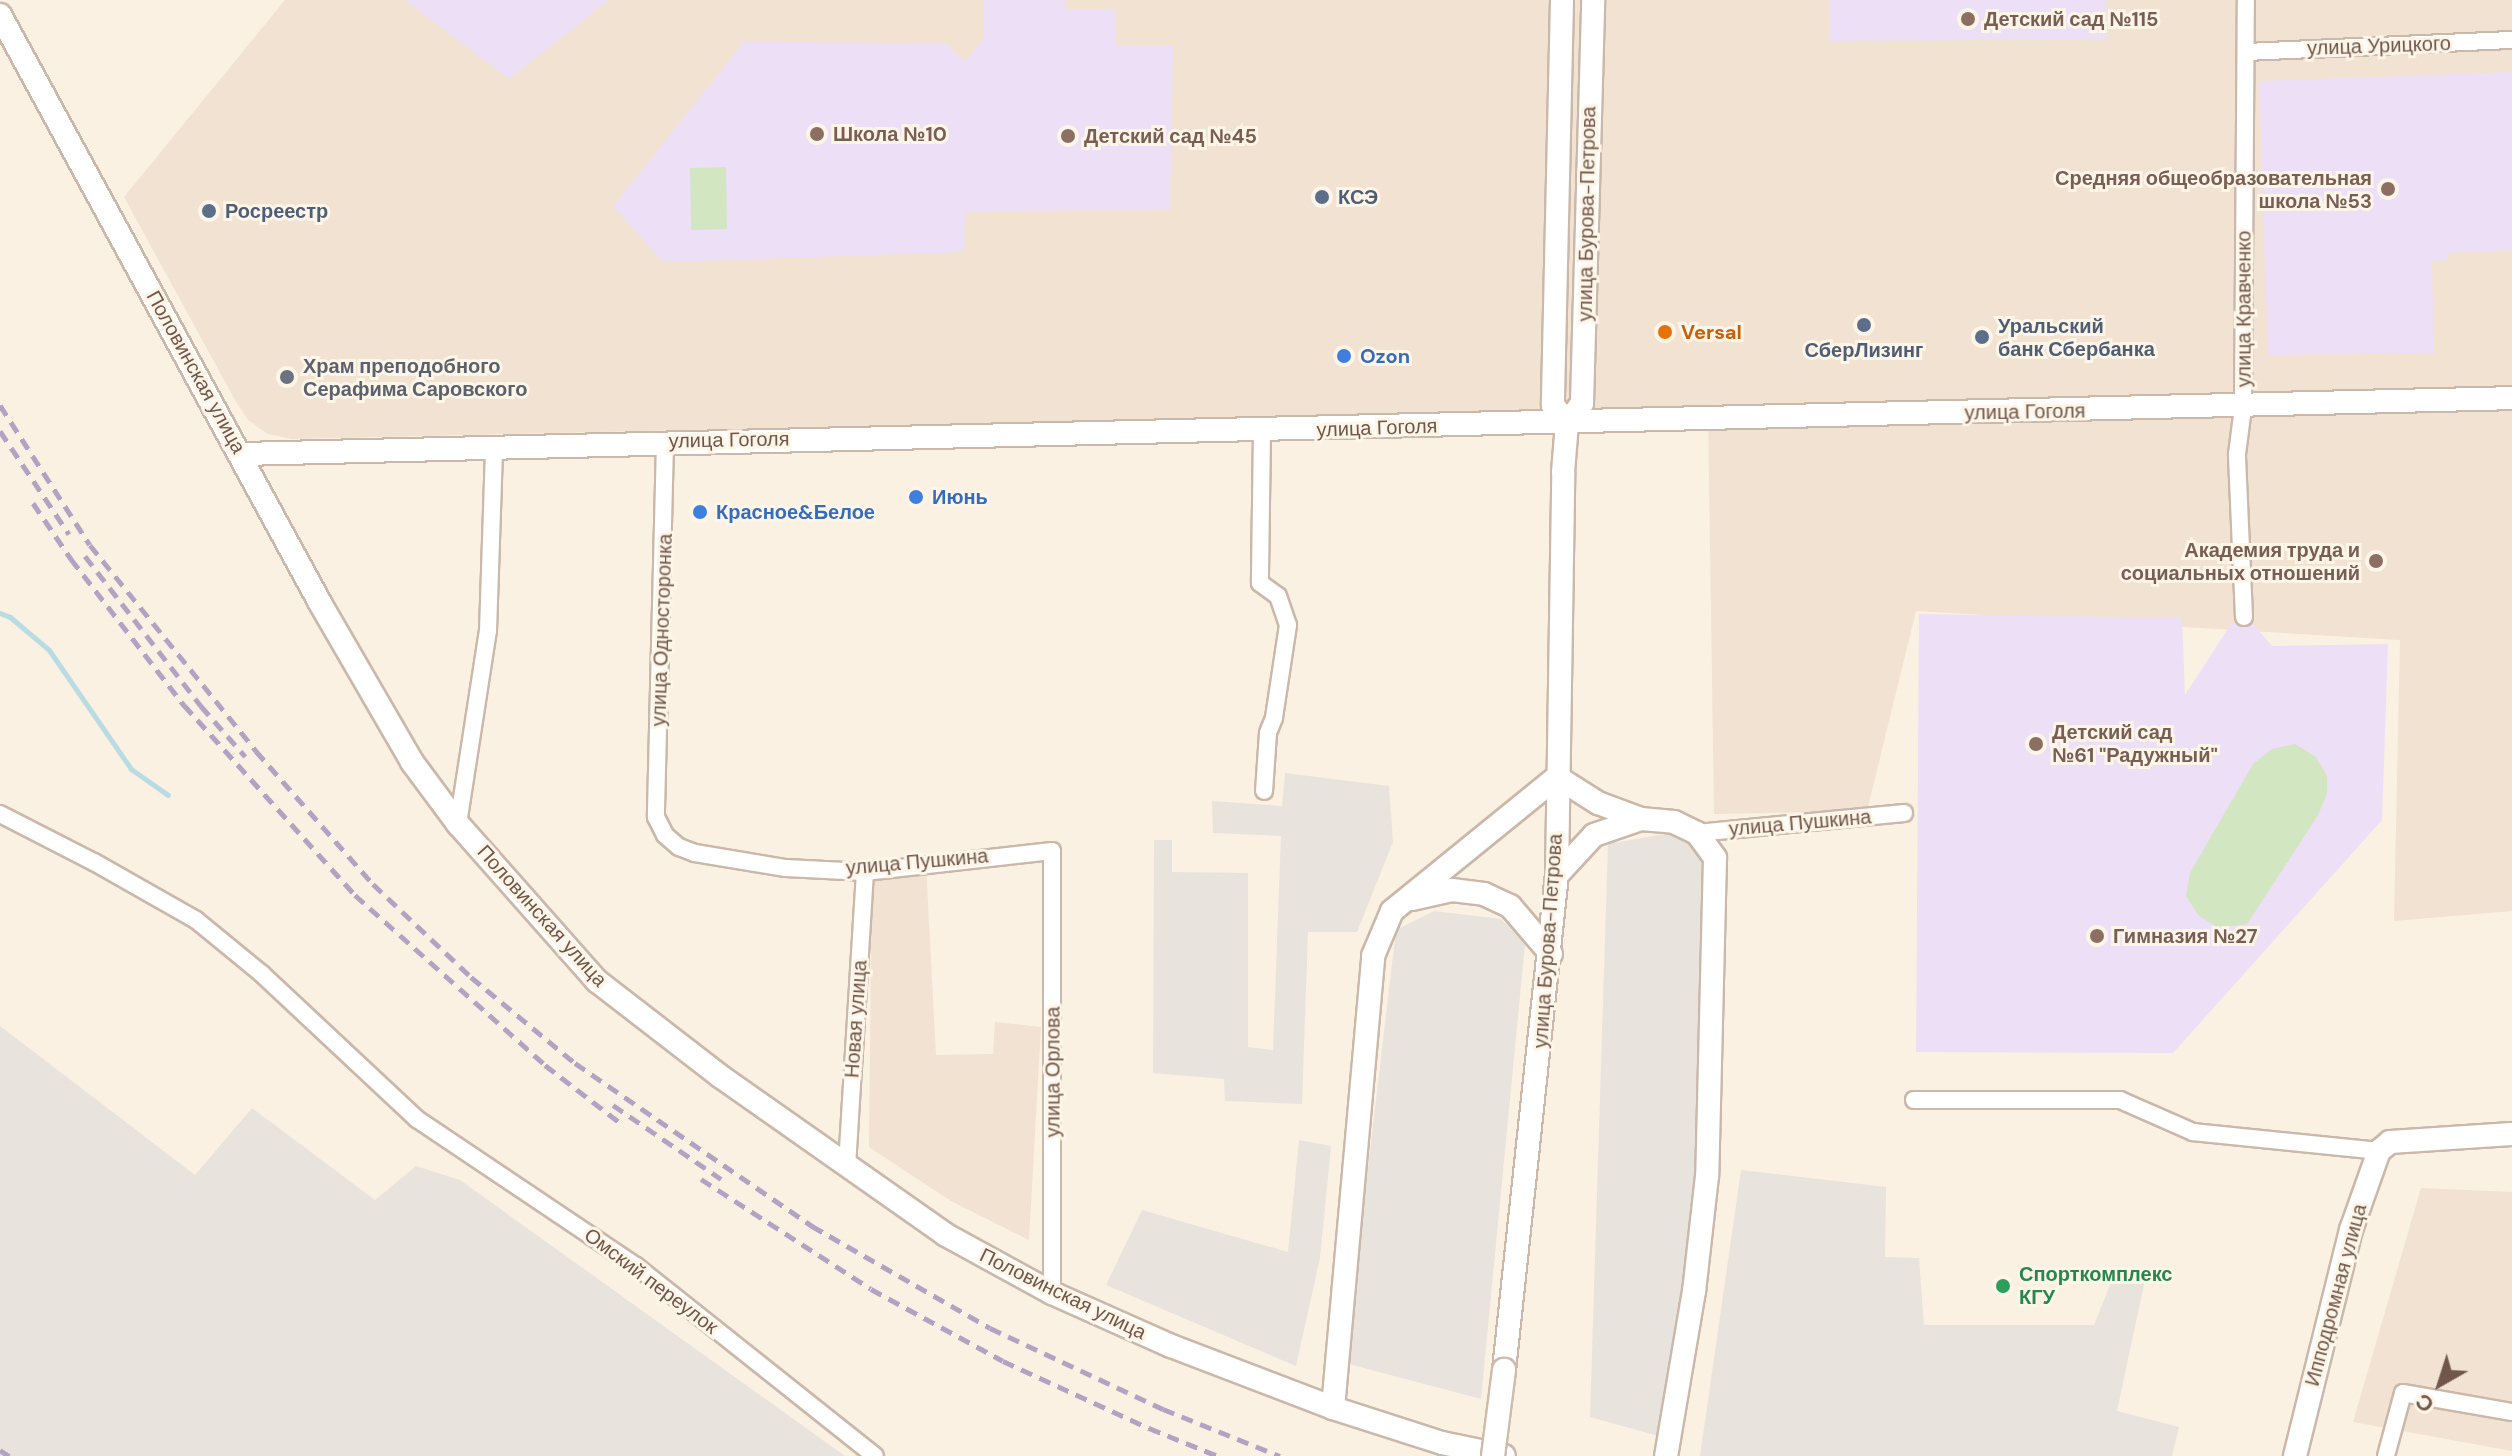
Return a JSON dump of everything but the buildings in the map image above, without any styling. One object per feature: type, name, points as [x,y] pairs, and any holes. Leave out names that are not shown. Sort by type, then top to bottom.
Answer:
[{"type":"main road","name":"улица Бурова-Петрова","points":[[1562,0],[1553,405],[1567,423]]},
{"type":"main road","name":"улица Бурова-Петрова","points":[[1493,1456],[1551,954],[1557,875],[1567,423],[1582,403],[1593,0]]},
{"type":"main road","name":"Половинская улица","points":[[0,15],[242,454],[320,603],[412,762],[458,824],[597,981],[720,1076],[946,1235],[1052,1293],[1171,1346],[1333,1408],[1442,1443],[1504,1456]]},
{"type":"main road","name":"улица Гоголя","points":[[242,454],[494,450],[953,434],[1262,431],[2243,408],[2512,398]]},
{"type":"main road","points":[[1333,1408],[1373,956],[1392,911],[1557,777],[1598,803],[1641,819],[1674,822],[1697,833],[1715,858],[1707,1172],[1694,1291],[1666,1456]]},
{"type":"main road","points":[[1557,875],[1594,835],[1641,819]]},
{"type":"main road","points":[[1407,900],[1452,890],[1484,894],[1510,906],[1551,954]]},
{"type":"main road","points":[[2384,1146],[2512,1134]]},
{"type":"main road","name":"Ипподромная улица","points":[[2295,1456],[2351,1230],[2384,1146]]},
{"type":"street","name":"улица Кравченко","points":[[2244,617],[2237,454],[2243,408],[2246,0]]},
{"type":"street","name":"улица Урицкого","points":[[2246,52],[2512,40]]},
{"type":"street","points":[[1262,431],[1260,583],[1278,596],[1288,625],[1274,718],[1268,733],[1264,791]]},
{"type":"street","name":"улица Односторонка","points":[[656,817],[665,442]]},
{"type":"street","points":[[458,824],[488,631],[494,450]]},
{"type":"street","name":"улица Пушкина","points":[[1697,833],[1904,813]]},
{"type":"street","name":"Омский переулок","points":[[0,814],[94,862],[196,920],[262,974],[417,1119],[636,1266],[875,1456]]},
{"type":"street","name":"улица Пушкина","points":[[656,817],[665,835],[679,847],[695,853],[786,868],[865,872],[1052,851]]},
{"type":"street","name":"улица Орлова","points":[[1052,851],[1052,1293]]},
{"type":"street","name":"Новая улица","points":[[847,1166],[865,872]]},
{"type":"street","points":[[1914,1100],[2120,1100],[2193,1132],[2384,1146]]},
{"type":"street","points":[[2386,1456],[2403,1393],[2512,1412]]},
{"type":"shaded area","points":[[285,0],[2512,0],[2512,911],[2394,921],[2400,640],[1916,611],[1867,811],[1714,814],[1708,407],[292,439],[268,434],[248,420],[235,400],[124,197]]},
{"type":"shaded area","points":[[405,0],[609,0],[509,79]]},
{"type":"shaded area","name":"Школа №10","points":[[984,0],[1065,0],[1065,9],[1115,9],[1115,46],[1173,46],[1170,210],[965,211],[964,252],[663,262],[613,206],[744,42],[946,43],[965,62],[984,38]]},
{"type":"shaded area","name":"Детский сад №115","points":[[1829,0],[2106,0],[2107,39],[1830,41]]},
{"type":"shaded area","name":"Средняя общеобразовательная школа №53","points":[[2512,72],[2512,250],[2448,253],[2448,260],[2432,261],[2434,353],[2268,355],[2259,81]]},
{"type":"shaded area","name":"Гимназия №27","points":[[1919,614],[2182,618],[2185,695],[2231,624],[2253,624],[2272,646],[2388,644],[2382,820],[2173,1053],[1916,1052]]},
{"type":"shaded area","points":[[1285,773],[1389,786],[1393,842],[1357,932],[1308,932],[1302,1104],[1225,1101],[1224,1079],[1153,1073],[1154,840],[1172,840],[1172,872],[1248,873],[1248,1047],[1273,1050],[1281,836],[1213,833],[1212,801],[1282,806]]},
{"type":"shaded area","points":[[1671,833],[1705,853],[1700,1171],[1662,1437],[1590,1417],[1608,844]]},
{"type":"shaded area","points":[[926,865],[936,1055],[993,1054],[995,1022],[1041,1027],[1029,1240],[951,1201],[869,1147],[872,867]]},
{"type":"shaded area","points":[[1434,911],[1501,919],[1525,944],[1481,1399],[1345,1363],[1396,930]]},
{"type":"shaded area","points":[[0,1026],[195,1175],[252,1108],[375,1200],[416,1166],[460,1180],[845,1456],[0,1456]]},
{"type":"shaded area","points":[[1299,1140],[1331,1146],[1320,1258],[1296,1366],[1106,1285],[1142,1210],[1288,1252]]},
{"type":"shaded area","points":[[1741,1170],[1886,1187],[1885,1257],[1919,1258],[1924,1325],[2094,1325],[2115,1272],[2145,1280],[2117,1411],[2179,1427],[2172,1456],[1700,1456]]},
{"type":"shaded area","points":[[2421,1188],[2512,1192],[2512,1451],[2353,1422]]},
{"type":"green space","points":[[726,167],[727,229],[691,230],[690,168]]},
{"type":"green space","points":[[2295,744],[2316,757],[2327,776],[2327,794],[2317,817],[2247,924],[2219,928],[2199,916],[2186,896],[2190,873],[2253,764],[2272,749]]},
{"type":"waterway","points":[[0,613],[10,617],[49,650],[131,769],[168,795]]},
{"type":"railway","points":[[0,405],[90,545],[256,751],[373,884],[471,977],[575,1063],[812,1226],[990,1328],[1163,1409],[1280,1456]]},
{"type":"railway","points":[[0,431],[69,534]]},
{"type":"railway","points":[[33,503],[71,559],[184,705],[355,895],[545,1065],[619,1122]]},
{"type":"railway","points":[[85,556],[201,706],[245,756]]},
{"type":"railway","points":[[613,1105],[721,1179]]},
{"type":"railway","points":[[701,1179],[871,1289],[1003,1361],[1218,1456]]},
{"type":"railway","points":[[0,1450],[9,1456]]},
{"type":"place","name":"Детский сад №115","points":[[1968,19]]},
{"type":"place","name":"Школа №10","points":[[817,134]]},
{"type":"place","name":"Детский сад №45","points":[[1068,136]]},
{"type":"place","name":"Средняя общеобразовательная школа №53","points":[[2388,189]]},
{"type":"place","name":"КСЭ","points":[[1322,197]]},
{"type":"place","name":"Росреестр","points":[[209,211]]},
{"type":"place","name":"СберЛизинг","points":[[1864,325]]},
{"type":"place","name":"Versal","points":[[1665,332]]},
{"type":"place","name":"Уральский банк Сбербанка","points":[[1982,337]]},
{"type":"place","name":"Ozon","points":[[1344,356]]},
{"type":"place","name":"Храм преподобного Серафима Саровского","points":[[287,377]]},
{"type":"place","name":"Июнь","points":[[916,497]]},
{"type":"place","name":"Красное&Белое","points":[[700,512]]},
{"type":"place","name":"Академия труда и социальных отношений","points":[[2376,561]]},
{"type":"place","name":"Детский сад №61 \"Радужный\"","points":[[2036,744]]},
{"type":"place","name":"Гимназия №27","points":[[2097,936]]},
{"type":"place","name":"Спорткомплекс КГУ","points":[[2003,1286]]}]
